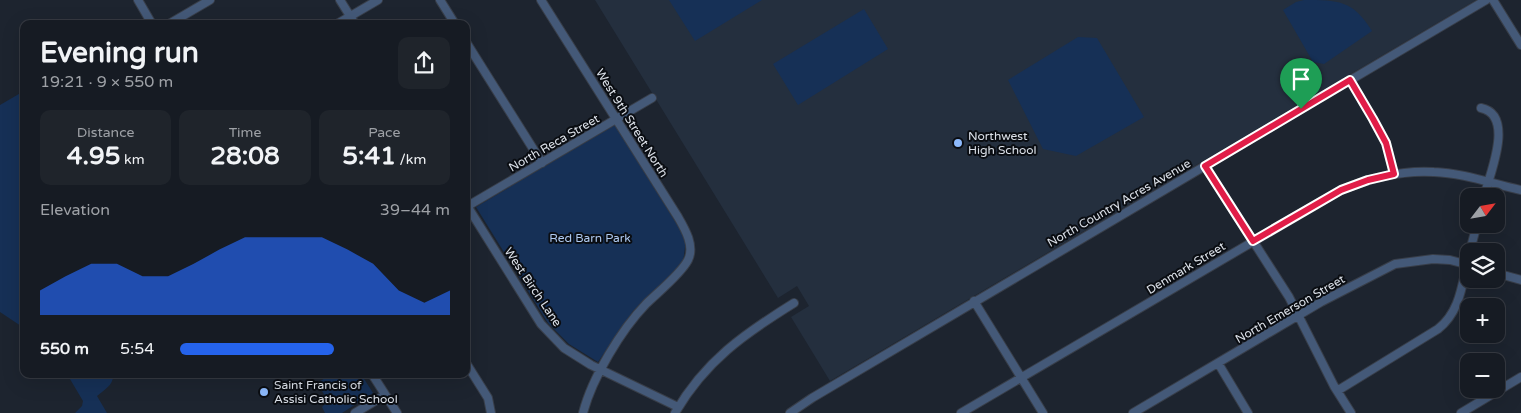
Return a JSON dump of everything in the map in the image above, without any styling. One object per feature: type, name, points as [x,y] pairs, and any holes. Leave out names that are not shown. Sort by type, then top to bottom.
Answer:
[{"type":"street","points":[[138,0],[150,20]]},
{"type":"street","points":[[176,20],[210,0]]},
{"type":"street","points":[[340,0],[352,20]]},
{"type":"street","points":[[344,20],[378,0]]},
{"type":"street","points":[[440,0],[452,20]]},
{"type":"street","name":"West 9th Street North","points":[[541,0],[687,232],[690,252],[687,262],[631,320],[602,370]]},
{"type":"street","name":"North Country Acres Avenue","points":[[790,413],[974,301],[1486,0]]},
{"type":"street","points":[[1494,0],[1521,45]]},
{"type":"street","points":[[470,48],[542,163]]},
{"type":"street","points":[[1350,80],[1386,143],[1394,174]]},
{"type":"street","name":"North Reca Street","points":[[470,204],[652,98]]},
{"type":"street","points":[[1481,108],[1489,110],[1495,116],[1500,128],[1497,148],[1486,188]]},
{"type":"street","points":[[1205,166],[1298,316],[1337,391],[1351,413]]},
{"type":"street","name":"Denmark Street","points":[[961,413],[1341,190],[1368,180],[1394,174],[1434,172],[1521,190]]},
{"type":"street","name":"West Birch Lane","points":[[470,211],[541,324],[564,348],[677,410]]},
{"type":"street","name":"North Emerson Street","points":[[1133,413],[1298,316],[1395,264],[1433,259],[1460,263]]},
{"type":"street","points":[[1505,276],[1521,280]]},
{"type":"street","points":[[1337,391],[1438,329],[1449,320],[1455,310],[1461,288]]},
{"type":"street","points":[[974,301],[1043,413]]},
{"type":"street","points":[[677,410],[688,391],[717,358],[756,326],[794,303]]},
{"type":"street","points":[[1218,363],[1248,413]]},
{"type":"street","points":[[470,369],[488,398],[491,413]]},
{"type":"street","points":[[583,413],[586,402],[602,370]]},
{"type":"street","points":[[1461,413],[1521,377]]},
{"type":"street","points":[[374,378],[397,413]]},
{"type":"street","points":[[355,413],[385,395]]},
{"type":"shaded area","name":"Northwest High School","points":[[595,0],[1476,0],[830,381],[791,317],[809,306],[797,286],[778,298]]},
{"type":"green space","points":[[669,0],[762,0],[695,41]]},
{"type":"green space","points":[[1326,0],[1344,4],[1358,13],[1372,31],[1324,64],[1313,62],[1283,10],[1296,2]]},
{"type":"green space","points":[[864,9],[888,49],[798,105],[773,64]]},
{"type":"green space","points":[[1078,37],[1097,38],[1144,117],[1076,156],[1043,149],[1008,80]]},
{"type":"green space","points":[[20,93],[20,325],[0,312],[0,105]]},
{"type":"green space","name":"Red Barn Park","points":[[615,125],[686,239],[683,263],[633,311],[598,362],[569,344],[548,323],[476,207]]},
{"type":"green space","points":[[69,378],[113,378],[106,389],[97,396],[107,413],[75,413],[82,406],[83,401]]},
{"type":"green space","points":[[325,378],[364,378],[373,393],[342,413],[325,413],[322,407],[327,399],[317,383]]},
{"type":"place","name":"Northwest High School","points":[[958,143]]},
{"type":"place","name":"Saint Francis of Assisi Catholic School","points":[[264,392]]},
{"type":"route","points":[[1350,80],[1386,143],[1394,174],[1368,180],[1341,190],[1253,241],[1205,166],[1301,109],[1350,80]]}]
